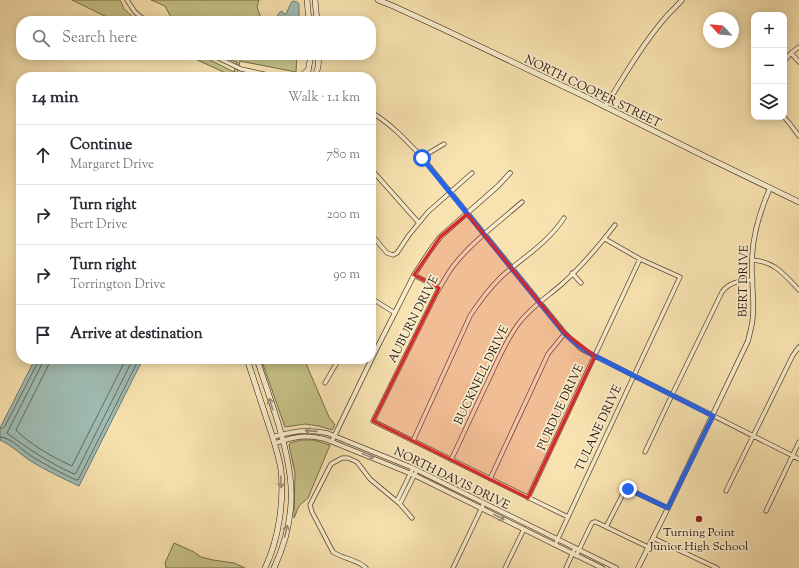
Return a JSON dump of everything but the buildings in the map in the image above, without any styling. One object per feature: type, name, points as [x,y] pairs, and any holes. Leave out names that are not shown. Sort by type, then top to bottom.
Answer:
[{"type":"main road","points":[[307,0],[309,16]]},
{"type":"main road","points":[[315,0],[317,16]]},
{"type":"main road","name":"NORTH COOPER STREET","points":[[378,0],[442,28],[799,202]]},
{"type":"main road","points":[[306,72],[308,70],[310,60]]},
{"type":"main road","points":[[316,72],[319,60]]},
{"type":"main road","points":[[249,364],[275,443],[281,469],[282,498],[279,524],[265,568]]},
{"type":"main road","points":[[258,364],[284,441],[290,478],[290,512],[287,530],[283,546],[274,568]]},
{"type":"street","points":[[127,0],[135,12],[140,16]]},
{"type":"street","points":[[605,107],[642,48],[665,18],[682,0]]},
{"type":"street","points":[[787,58],[799,47]]},
{"type":"street","points":[[791,53],[799,62]]},
{"type":"street","points":[[222,60],[240,69],[254,72]]},
{"type":"street","points":[[376,115],[388,123],[422,158],[564,333],[581,349],[799,459]]},
{"type":"street","points":[[787,120],[799,136]]},
{"type":"street","points":[[422,158],[444,144]]},
{"type":"street","points":[[376,240],[384,250],[391,255],[397,253],[409,235],[428,212],[472,173]]},
{"type":"street","points":[[376,346],[395,313],[414,275],[440,237],[498,186],[510,173]]},
{"type":"street","points":[[376,175],[419,222]]},
{"type":"street","name":"BERT DRIVE","points":[[638,568],[713,416],[748,340],[752,327],[753,314],[752,260],[754,233],[758,218],[770,188]]},
{"type":"street","name":"AUBURN DRIVE","points":[[413,441],[373,421],[439,288],[454,265],[468,249],[522,202]]},
{"type":"street","points":[[564,218],[552,233],[491,288],[470,316],[413,441],[568,517]]},
{"type":"street","name":"BUCKNELL DRIVE","points":[[451,460],[507,340],[519,322],[534,306],[572,274],[595,251],[615,224]]},
{"type":"street","points":[[605,239],[640,259]]},
{"type":"street","name":"TULANE DRIVE","points":[[555,545],[680,276],[640,259]]},
{"type":"street","name":"PURDUE DRIVE","points":[[528,498],[640,259]]},
{"type":"street","points":[[752,260],[760,260],[774,266],[799,290]]},
{"type":"street","points":[[572,274],[581,283]]},
{"type":"street","points":[[414,275],[439,288]]},
{"type":"street","points":[[645,452],[722,292],[734,282],[753,280]]},
{"type":"street","points":[[376,301],[395,313]]},
{"type":"street","points":[[490,479],[548,354],[564,333]]},
{"type":"street","points":[[726,491],[793,355],[799,347]]},
{"type":"street","points":[[325,383],[336,364]]},
{"type":"street","points":[[332,441],[367,364]]},
{"type":"street","name":"NORTH DAVIS DRIVE","points":[[273,437],[302,430],[314,430],[327,433],[415,469],[616,568]]},
{"type":"street","name":"NORTH DAVIS DRIVE","points":[[275,443],[302,436],[314,436],[332,441],[412,474],[602,568]]},
{"type":"street","points":[[766,511],[799,442]]},
{"type":"street","points":[[366,568],[362,564],[333,552],[312,512],[310,505],[331,464],[342,458],[348,458],[357,462],[370,479],[398,503],[412,518]]},
{"type":"street","points":[[398,503],[415,469]]},
{"type":"street","points":[[606,527],[625,490],[628,489],[668,508]]},
{"type":"street","points":[[453,568],[484,503]]},
{"type":"street","points":[[566,568],[594,522],[648,547]]},
{"type":"street","points":[[505,568],[524,529]]},
{"type":"street","points":[[653,538],[717,568]]},
{"type":"highlighted area","points":[[467,214],[565,333],[595,356],[528,498],[373,421],[439,288],[414,275],[440,237]]},
{"type":"shaded area","points":[[72,0],[120,0],[124,9],[132,16],[105,16]]},
{"type":"shaded area","points":[[151,0],[259,0],[257,7],[260,16],[170,16],[165,6]]},
{"type":"shaded area","points":[[198,60],[210,60],[234,72],[223,72]]},
{"type":"shaded area","points":[[231,60],[297,60],[296,72],[240,61],[238,72],[234,72],[237,62]]},
{"type":"shaded area","points":[[263,364],[306,364],[329,417],[335,425],[332,430],[305,424],[285,427]]},
{"type":"shaded area","points":[[301,440],[314,440],[330,445],[308,498],[299,506],[294,518],[295,473],[289,445],[290,443]]},
{"type":"shaded area","points":[[174,543],[194,552],[201,557],[234,563],[245,568],[166,568],[165,563]]},
{"type":"water","points":[[293,1],[299,4],[299,16],[278,16],[282,11],[286,14]]},
{"type":"water","points":[[32,364],[140,364],[79,486],[35,464],[0,440],[0,428]]},
{"type":"place","name":"Turning Point Junior High School","points":[[699,519]]},
{"type":"route","points":[[422,158],[564,333],[573,342],[581,349],[713,416],[668,508],[628,489]]}]
